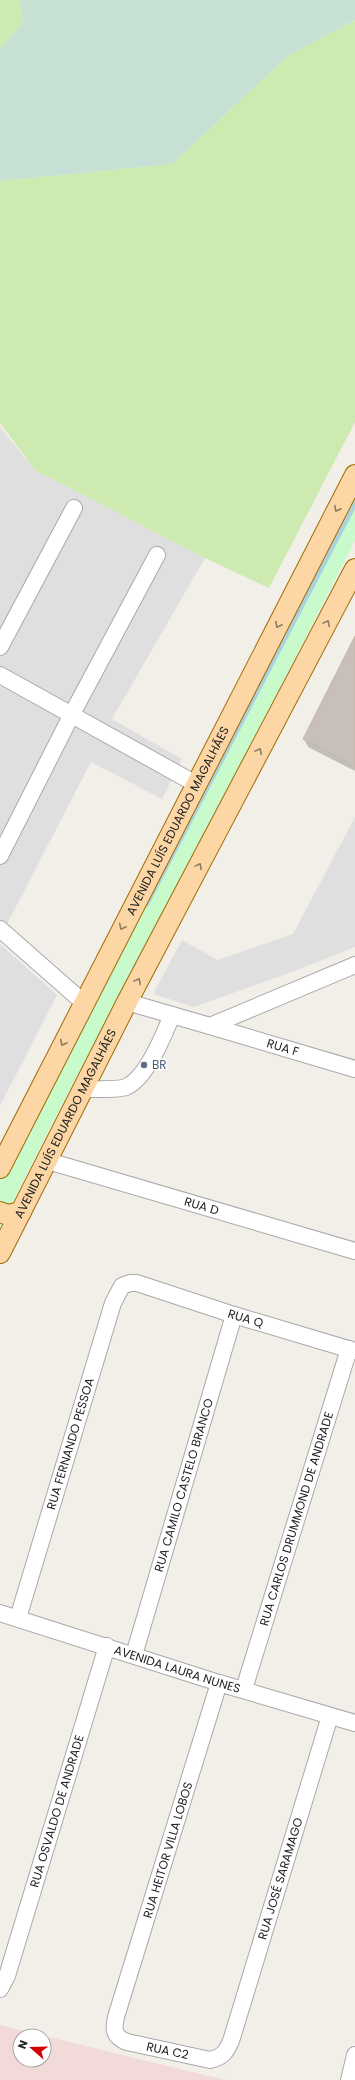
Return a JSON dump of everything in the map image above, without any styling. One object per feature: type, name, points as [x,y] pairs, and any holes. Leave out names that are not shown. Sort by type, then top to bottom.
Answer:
[{"type":"main road","name":"AVENIDA LUÍS EDUARDO MAGALHÃES","points":[[0,1168],[5,1147],[84,1003],[355,474]]},
{"type":"main road","name":"AVENIDA LUÍS EDUARDO MAGALHÃES","points":[[0,1252],[48,1161],[127,1002],[355,569]]},
{"type":"main road","points":[[0,1212],[8,1214],[21,1212]]},
{"type":"street","points":[[0,647],[74,508]]},
{"type":"street","points":[[0,856],[72,714],[157,555]]},
{"type":"street","points":[[0,675],[196,784]]},
{"type":"street","points":[[0,929],[84,1003]]},
{"type":"street","points":[[210,1026],[355,965]]},
{"type":"street","name":"RUA F","points":[[127,1002],[355,1069]]},
{"type":"street","points":[[83,1089],[126,1088],[140,1077],[155,1051],[172,1015]]},
{"type":"street","name":"RUA D","points":[[48,1161],[355,1250]]},
{"type":"street","name":"RUA FERNANDO PESSOA","points":[[18,1618],[114,1303],[122,1286],[130,1282],[137,1283]]},
{"type":"street","name":"RUA Q","points":[[137,1283],[234,1315],[352,1350]]},
{"type":"street","name":"RUA CAMILO CASTELO BRANCO","points":[[134,1655],[234,1315]]},
{"type":"street","name":"RUA CARLOS DRUMMOND DE ANDRADE","points":[[244,1689],[352,1350]]},
{"type":"street","name":"AVENIDA LAURA NUNES","points":[[0,1613],[219,1683],[244,1689],[355,1723]]},
{"type":"street","name":"RUA OSVALDO DE ANDRADE","points":[[4,1982],[107,1646]]},
{"type":"street","name":"RUA HEITOR VILLA LOBOS","points":[[116,2017],[219,1683]]},
{"type":"street","name":"RUA JOSÉ SARAMAGO","points":[[231,2041],[330,1716]]},
{"type":"street","name":"RUA C2","points":[[116,2017],[115,2033],[119,2039],[210,2060],[220,2058],[225,2053],[231,2041]]},
{"type":"shaded area","points":[[0,427],[35,470],[205,558],[112,719],[182,759],[162,799],[91,762],[6,926],[0,921]]},
{"type":"shaded area","points":[[355,817],[355,947],[292,972],[194,1007],[153,994],[182,940],[218,960],[293,934]]},
{"type":"shaded area","points":[[0,944],[57,995],[0,1106]]},
{"type":"shaded area","points":[[0,2025],[12,2028],[12,2068],[52,2068],[52,2038],[225,2080],[0,2080]]},
{"type":"green space","points":[[0,0],[19,0],[23,23],[0,48]]},
{"type":"green space","points":[[19,0],[355,0],[355,20],[289,55],[172,164],[0,181],[0,48],[23,23]]},
{"type":"green space","points":[[355,20],[355,422],[269,588],[205,558],[35,470],[0,423],[0,181],[172,164],[289,55]]},
{"type":"green space","points":[[355,483],[355,541],[206,832],[54,1120],[0,1227],[0,1171]]},
{"type":"building","points":[[355,636],[355,767],[303,739]]},
{"type":"waterway","points":[[147,904],[355,504]]},
{"type":"place","name":"BR","points":[[144,1065]]}]
